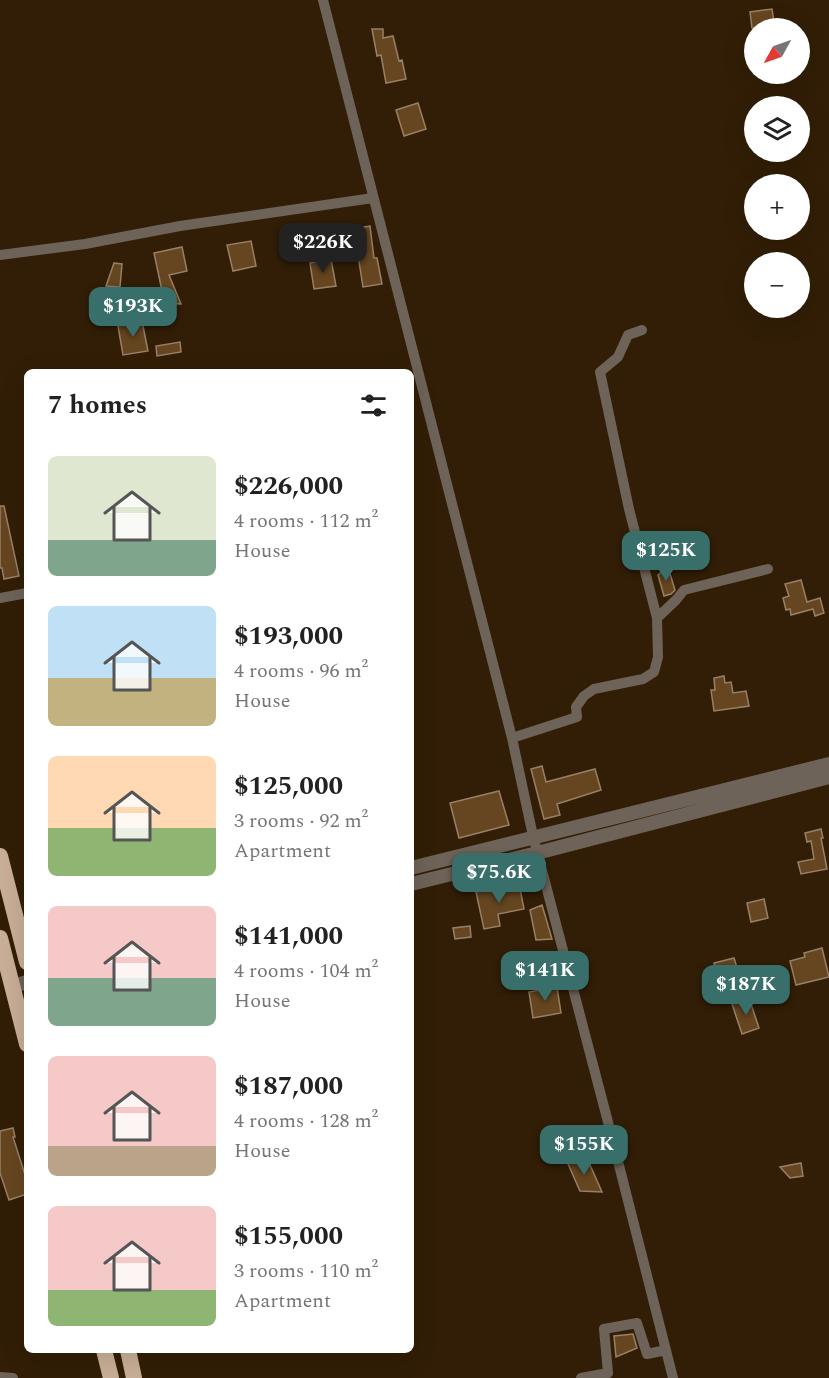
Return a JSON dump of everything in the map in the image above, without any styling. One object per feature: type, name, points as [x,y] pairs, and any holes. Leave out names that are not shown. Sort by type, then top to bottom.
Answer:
[{"type":"highway","points":[[0,856],[22,927]]},
{"type":"highway","points":[[0,938],[16,979],[24,1026]]},
{"type":"highway","points":[[105,1353],[111,1378]]},
{"type":"highway","points":[[129,1353],[134,1378]]},
{"type":"street","points":[[323,0],[513,738],[532,837],[609,1122],[673,1378]]},
{"type":"street","points":[[0,255],[373,198]]},
{"type":"street","points":[[513,738],[577,717],[576,707],[584,696],[594,689],[643,679],[654,672],[658,657],[657,618],[629,509],[600,372],[618,357],[628,335],[642,330]]},
{"type":"street","points":[[657,618],[684,590],[768,569]]},
{"type":"street","points":[[0,598],[24,594]]},
{"type":"street","points":[[414,883],[537,853],[829,764]]},
{"type":"street","points":[[414,867],[532,837],[829,777]]},
{"type":"street","points":[[426,864],[430,879]]},
{"type":"street","points":[[581,1378],[608,1373],[604,1329],[637,1323],[647,1354],[666,1350]]},
{"type":"street","points":[[0,1377],[13,1378]]},
{"type":"building","points":[[772,9],[773,18],[751,18],[750,12]]},
{"type":"building","points":[[372,29],[383,29],[383,38],[393,36],[406,79],[386,83],[381,55],[377,56]]},
{"type":"building","points":[[418,103],[426,129],[404,136],[396,110]]},
{"type":"building","points":[[370,226],[374,258],[377,258],[382,284],[363,287],[357,249],[354,249],[351,229]]},
{"type":"building","points":[[251,241],[256,266],[233,271],[227,245]]},
{"type":"building","points":[[182,247],[187,271],[169,275],[181,304],[161,303],[161,286],[154,253]]},
{"type":"building","points":[[331,259],[336,286],[314,289],[310,263]]},
{"type":"building","points":[[114,263],[122,264],[120,287],[106,286]]},
{"type":"building","points":[[142,321],[148,351],[123,355],[118,326]]},
{"type":"building","points":[[180,342],[181,352],[157,356],[156,346]]},
{"type":"building","points":[[0,506],[4,506],[19,576],[4,579],[2,568],[0,568]]},
{"type":"building","points":[[668,567],[675,590],[664,596],[658,575]]},
{"type":"building","points":[[801,580],[807,602],[820,598],[824,613],[815,616],[813,609],[791,615],[790,609],[786,610],[783,598],[789,596],[785,584]]},
{"type":"building","points":[[724,676],[725,683],[731,682],[733,693],[746,691],[749,706],[714,711],[711,690],[715,690],[714,678]]},
{"type":"building","points":[[542,766],[546,782],[595,769],[601,790],[557,804],[560,815],[544,819],[531,769]]},
{"type":"building","points":[[499,791],[509,825],[459,838],[450,803]]},
{"type":"building","points":[[821,829],[827,869],[801,874],[798,862],[814,859],[811,841],[807,842],[805,833]]},
{"type":"building","points":[[519,884],[524,909],[498,914],[500,926],[484,929],[476,892]]},
{"type":"building","points":[[764,899],[768,918],[751,922],[747,903]]},
{"type":"building","points":[[542,905],[552,939],[536,940],[530,910]]},
{"type":"building","points":[[470,926],[471,937],[455,939],[453,928]]},
{"type":"building","points":[[822,948],[829,977],[796,985],[790,961],[805,957],[804,953]]},
{"type":"building","points":[[734,958],[742,984],[721,990],[714,963]]},
{"type":"building","points":[[557,987],[561,1013],[533,1018],[529,992]]},
{"type":"building","points":[[749,998],[759,1028],[742,1034],[732,1004]]},
{"type":"building","points":[[13,1128],[15,1137],[13,1137],[24,1172],[24,1195],[9,1200],[0,1173],[0,1131]]},
{"type":"building","points":[[586,1156],[602,1192],[580,1191],[568,1164]]},
{"type":"building","points":[[801,1163],[803,1176],[790,1178],[780,1167]]},
{"type":"building","points":[[633,1334],[637,1348],[616,1357],[614,1336]]}]
